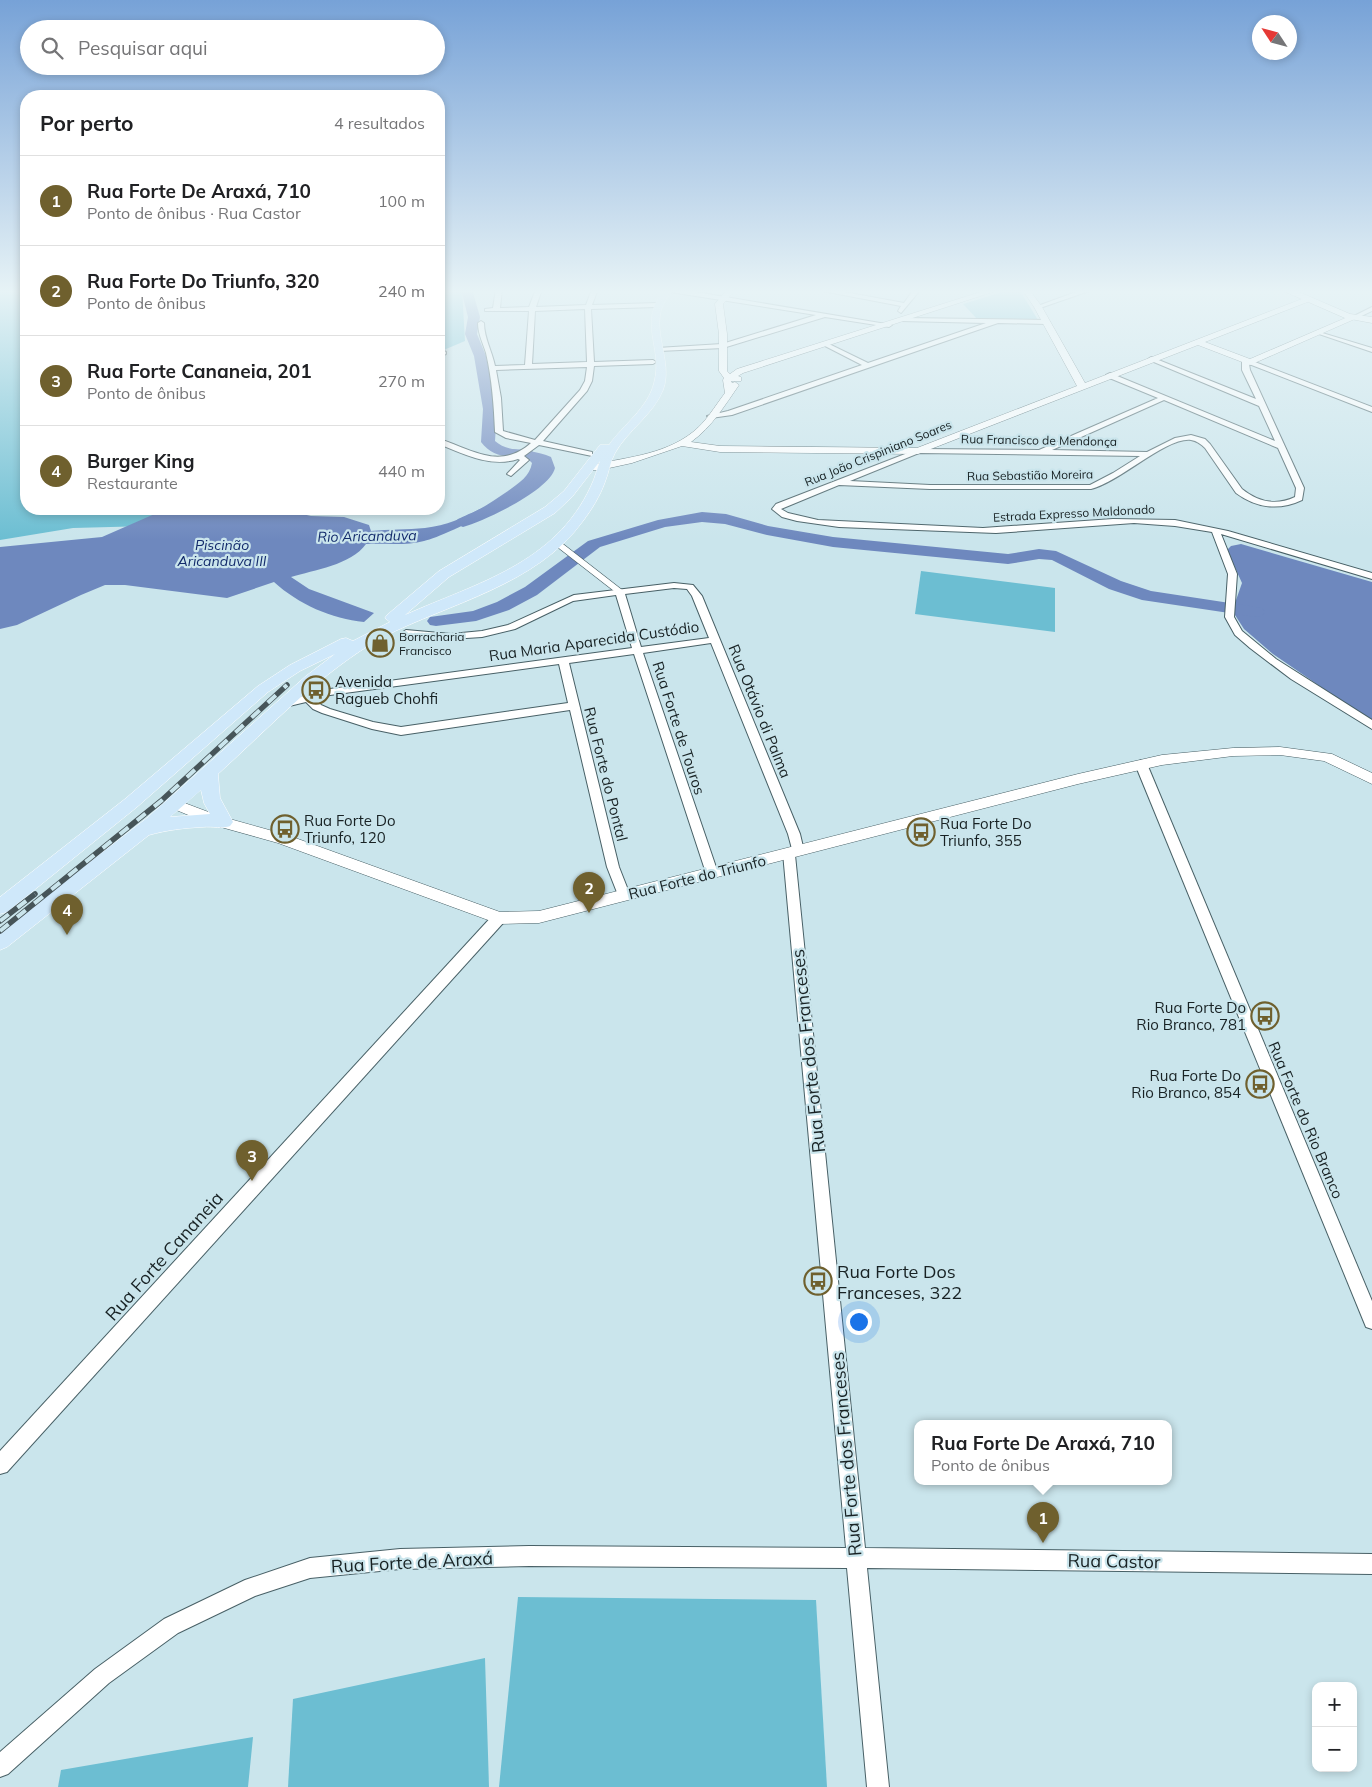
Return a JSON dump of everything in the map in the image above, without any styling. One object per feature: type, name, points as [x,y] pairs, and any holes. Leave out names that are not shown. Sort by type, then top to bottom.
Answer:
[{"type":"main road","points":[[0,942],[144,830],[285,704],[302,695],[323,669],[340,656],[377,634],[510,574],[537,559],[557,543],[585,507],[598,486],[596,465],[645,396],[652,382],[653,372]]},
{"type":"main road","points":[[0,907],[119,813],[270,684],[295,668],[394,617],[450,569],[550,510],[596,465],[655,394],[660,378],[659,372]]},
{"type":"main road","points":[[596,465],[624,461]]},
{"type":"main road","points":[[270,684],[290,681],[298,686],[302,695]]},
{"type":"main road","points":[[174,804],[168,791],[168,784],[173,777],[242,716],[253,698]]},
{"type":"main road","points":[[144,830],[175,822],[220,821],[209,796],[210,772]]},
{"type":"street","points":[[492,372],[497,398],[498,430],[509,436],[536,442],[596,465],[628,464],[636,459]]},
{"type":"street","points":[[445,443],[486,457],[504,459],[523,453],[536,442],[588,384],[590,372]]},
{"type":"street","points":[[724,372],[729,377],[740,379]]},
{"type":"street","points":[[729,393],[726,383],[729,377],[737,372]]},
{"type":"street","points":[[624,461],[636,459],[681,443],[698,432],[740,379],[750,372]]},
{"type":"street","points":[[711,416],[729,413],[849,372]]},
{"type":"street","points":[[1074,372],[1082,386]]},
{"type":"street","name":"Rua João Crispiniano Soares","points":[[784,515],[777,512],[776,508],[837,482],[1117,372]]},
{"type":"street","points":[[1184,372],[1261,404]]},
{"type":"street","name":"Rua Sebastião Moreira","points":[[837,482],[864,485],[930,487],[1091,487],[1106,483],[1146,454],[1184,438],[1194,438],[1206,446],[1239,491],[1246,497],[1263,504],[1278,505],[1294,501],[1301,492],[1247,372]]},
{"type":"street","points":[[1277,372],[1372,410]]},
{"type":"street","points":[[1110,375],[1280,446]]},
{"type":"street","points":[[1040,452],[1163,398]]},
{"type":"street","name":"Rua Francisco de Mendonça","points":[[681,443],[720,449]]},
{"type":"street","name":"Rua Francisco de Mendonça","points":[[663,449],[1146,454]]},
{"type":"street","points":[[511,474],[525,460],[523,453]]},
{"type":"street","name":"Estrada Expresso Maldonado","points":[[784,515],[826,523],[980,530],[1152,521],[1176,523],[1215,530],[1372,576]]},
{"type":"street","points":[[1215,530],[1231,569],[1233,580],[1230,615],[1236,630],[1246,640],[1293,674],[1372,726]]},
{"type":"street","points":[[557,543],[620,592]]},
{"type":"street","name":"Rua Otávio di Palma","points":[[620,592],[689,586],[697,596],[794,834],[793,852]]},
{"type":"street","points":[[406,633],[437,637],[506,629],[577,597],[620,592]]},
{"type":"street","name":"Rua Forte de Touros","points":[[620,592],[637,650],[712,873]]},
{"type":"street","name":"Rua Maria Aparecida Custódio","points":[[302,695],[714,640]]},
{"type":"street","name":"Rua Forte do Pontal","points":[[562,659],[613,867],[624,895]]},
{"type":"street","points":[[323,669],[322,683],[330,692]]},
{"type":"street","points":[[302,695],[326,711],[372,725],[401,731],[574,706]]},
{"type":"street","name":"Rua Forte do Triunfo","points":[[174,804],[220,821],[282,839],[499,918],[539,917],[1140,764],[1233,752],[1302,753],[1327,757],[1372,779]]},
{"type":"street","name":"Rua Forte do Rio Branco","points":[[1140,764],[1372,1321]]},
{"type":"street","name":"Rua Forte dos Franceses","points":[[793,852],[878,1787]]},
{"type":"street","name":"Rua Forte Cananeia","points":[[0,1465],[499,918]]},
{"type":"street","name":"Rua Forte de Araxá","points":[[0,1766],[102,1676],[171,1626],[252,1587],[310,1568],[400,1559],[529,1556],[856,1558]]},
{"type":"street","name":"Rua Castor","points":[[856,1558],[1372,1564]]},
{"type":"shaded area","points":[[0,372],[20,372],[20,515],[199,515],[186,525],[73,528],[0,540]]},
{"type":"shaded area","points":[[921,571],[1055,588],[1055,632],[915,614]]},
{"type":"shaded area","points":[[518,1597],[816,1600],[827,1787],[499,1787]]},
{"type":"shaded area","points":[[485,1658],[489,1787],[288,1787],[293,1699]]},
{"type":"shaded area","points":[[253,1737],[248,1787],[58,1787],[61,1770]]},
{"type":"water","name":"Piscinão Aricanduva III","points":[[512,449],[530,450],[541,456],[543,463],[542,471],[536,480],[524,490],[489,512],[451,531],[417,543],[366,544],[342,562],[291,577],[309,589],[374,613],[364,622],[340,618],[316,609],[283,590],[274,582],[227,598],[125,585],[105,585],[17,625],[0,629],[0,547],[102,537],[152,515],[307,515],[344,517],[369,525],[371,531],[418,529],[437,526],[479,510],[523,479],[529,472],[532,463],[524,455],[508,452]]},
{"type":"water","points":[[1241,544],[1372,582],[1372,722],[1273,654],[1244,629],[1235,615],[1235,603],[1242,583],[1227,550],[1231,546]]},
{"type":"waterway","name":"Rio Aricanduva","points":[[463,522],[530,488],[547,471],[546,460],[532,455],[500,451],[488,442],[490,409],[483,372]]},
{"type":"waterway","points":[[436,621],[476,616],[503,606],[531,591],[594,544],[663,523],[702,517],[726,519],[767,530],[833,542],[1008,559],[1039,554],[1056,556],[1115,585],[1148,596],[1256,612]]},
{"type":"railway","points":[[0,931],[161,801],[287,685]]},
{"type":"railway","points":[[0,921],[35,894]]},
{"type":"place","name":"Borracharia Francisco","points":[[380,643]]},
{"type":"place","name":"Avenida Ragueb Chohfi","points":[[316,690]]},
{"type":"place","name":"Rua Forte Do Triunfo, 120","points":[[285,829]]},
{"type":"place","name":"Rua Forte Do Triunfo, 355","points":[[921,832]]},
{"type":"place","name":"Rua Forte Do Triunfo, 320","points":[[589,913]]},
{"type":"place","name":"Burger King","points":[[67,935]]},
{"type":"place","name":"Rua Forte Do Rio Branco, 781","points":[[1265,1016]]},
{"type":"place","name":"Rua Forte Do Rio Branco, 854","points":[[1260,1084]]},
{"type":"place","name":"Rua Forte Cananeia, 201","points":[[252,1181]]},
{"type":"place","name":"Rua Forte Dos Franceses, 322","points":[[818,1281]]},
{"type":"place","name":"Rua Forte De Araxá, 710","points":[[1043,1543]]}]
